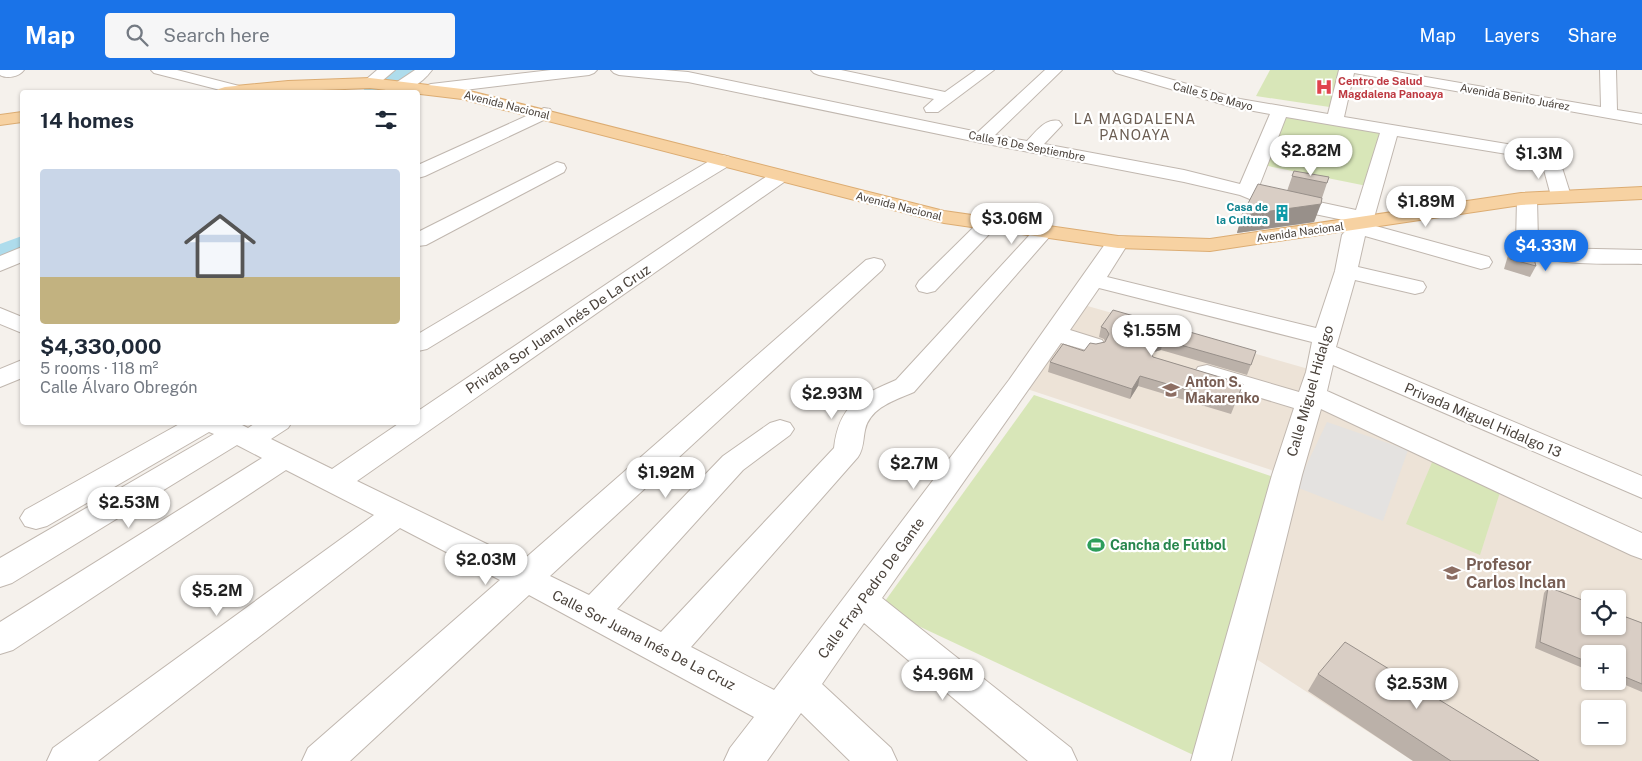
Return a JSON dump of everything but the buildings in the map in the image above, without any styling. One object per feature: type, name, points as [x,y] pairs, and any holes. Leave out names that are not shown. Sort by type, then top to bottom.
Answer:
[{"type":"main road","name":"Avenida Nacional","points":[[242,90],[288,86],[387,83],[462,94],[544,113],[780,176],[944,217],[1118,242],[1210,245],[1527,199],[1642,193]]},
{"type":"main road","points":[[0,120],[20,117]]},
{"type":"street","points":[[159,70],[242,90]]},
{"type":"street","points":[[387,83],[424,70]]},
{"type":"street","points":[[431,89],[589,70]]},
{"type":"street","name":"Calle 16 De Septiembre","points":[[620,70],[696,73],[982,138],[1184,176],[1363,223],[1481,262]]},
{"type":"street","points":[[819,70],[947,97]]},
{"type":"street","points":[[911,123],[986,70]]},
{"type":"street","points":[[982,138],[1054,70]]},
{"type":"street","name":"Calle 5 De Mayo","points":[[1121,70],[1238,104],[1336,120]]},
{"type":"street","points":[[1347,70],[1336,120],[1507,149]]},
{"type":"street","name":"Avenida Benito Juárez","points":[[1358,70],[1642,119]]},
{"type":"street","points":[[1608,70],[1609,114]]},
{"type":"street","points":[[1204,95],[1224,81]]},
{"type":"street","points":[[1247,191],[1280,111]]},
{"type":"street","points":[[420,171],[544,113]]},
{"type":"street","points":[[1032,146],[1053,125]]},
{"type":"street","name":"Calle Miguel Hidalgo","points":[[1211,761],[1286,475],[1310,399],[1346,271],[1353,235],[1363,223],[1390,129]]},
{"type":"street","points":[[1549,155],[1561,196]]},
{"type":"street","points":[[420,343],[724,161]]},
{"type":"street","points":[[420,239],[558,168]]},
{"type":"street","name":"Privada Sor Juana Inés De La Cruz","points":[[420,423],[780,176]]},
{"type":"street","points":[[1527,199],[1527,244],[1534,249],[1548,254],[1642,257]]},
{"type":"street","points":[[927,286],[988,224]]},
{"type":"street","points":[[666,650],[848,450],[849,436],[859,412],[880,398],[905,386],[1042,232]]},
{"type":"street","name":"Calle Fray Pedro De Gante","points":[[744,761],[1055,334],[1118,242]]},
{"type":"street","points":[[0,264],[20,255]]},
{"type":"street","points":[[322,761],[874,264]]},
{"type":"street","points":[[1346,271],[1415,288]]},
{"type":"street","name":"Privada Miguel Hidalgo 13","points":[[1093,280],[1324,344],[1642,488]]},
{"type":"street","points":[[0,314],[20,325]]},
{"type":"street","points":[[1055,334],[1093,345]]},
{"type":"street","points":[[1184,367],[1310,399],[1642,547]]},
{"type":"street","points":[[0,379],[20,369]]},
{"type":"street","points":[[36,518],[200,425]]},
{"type":"street","points":[[0,574],[232,432],[264,425]]},
{"type":"street","name":"Privada Sor Juana Inés De La Cruz","points":[[335,481],[417,425]]},
{"type":"street","points":[[593,613],[690,507],[733,464],[780,429]]},
{"type":"street","name":"Calle Sor Juana Inés De La Cruz","points":[[232,432],[335,481],[666,650],[790,699],[877,761]]},
{"type":"street","points":[[0,640],[284,458]]},
{"type":"street","points":[[67,761],[397,514]]},
{"type":"street","points":[[861,601],[1057,761]]},
{"type":"shaded area","name":"Profesor Carlos Inclan","points":[[1077,303],[1319,372],[1312,394],[1642,547],[1642,761],[1413,761],[1241,649],[1286,475],[1018,386]]},
{"type":"shaded area","points":[[1327,422],[1408,450],[1383,521],[1296,487]]},
{"type":"green space","points":[[1270,70],[1349,70],[1336,108],[1256,96]]},
{"type":"green space","points":[[1283,112],[1384,129],[1367,186],[1258,164]]},
{"type":"green space","name":"Cancha de Fútbol","points":[[1034,395],[1285,481],[1204,760],[880,608]]},
{"type":"green space","points":[[1433,460],[1502,486],[1480,555],[1406,524]]},
{"type":"waterway","points":[[378,90],[413,70]]},
{"type":"waterway","points":[[0,256],[20,247]]},
{"type":"place","name":"Centro de Salud Magdalena Panoaya","points":[[1324,87]]},
{"type":"place","name":"Casa de la Cultura","points":[[1282,213]]},
{"type":"place","name":"Anton S. Makarenko","points":[[1171,390]]},
{"type":"place","name":"Cancha de Fútbol","points":[[1096,545]]},
{"type":"place","name":"Profesor Carlos Inclan","points":[[1452,573]]},
{"type":"district","name":"LA MAGDALENA PANOAYA","points":[[1135,128]]}]
